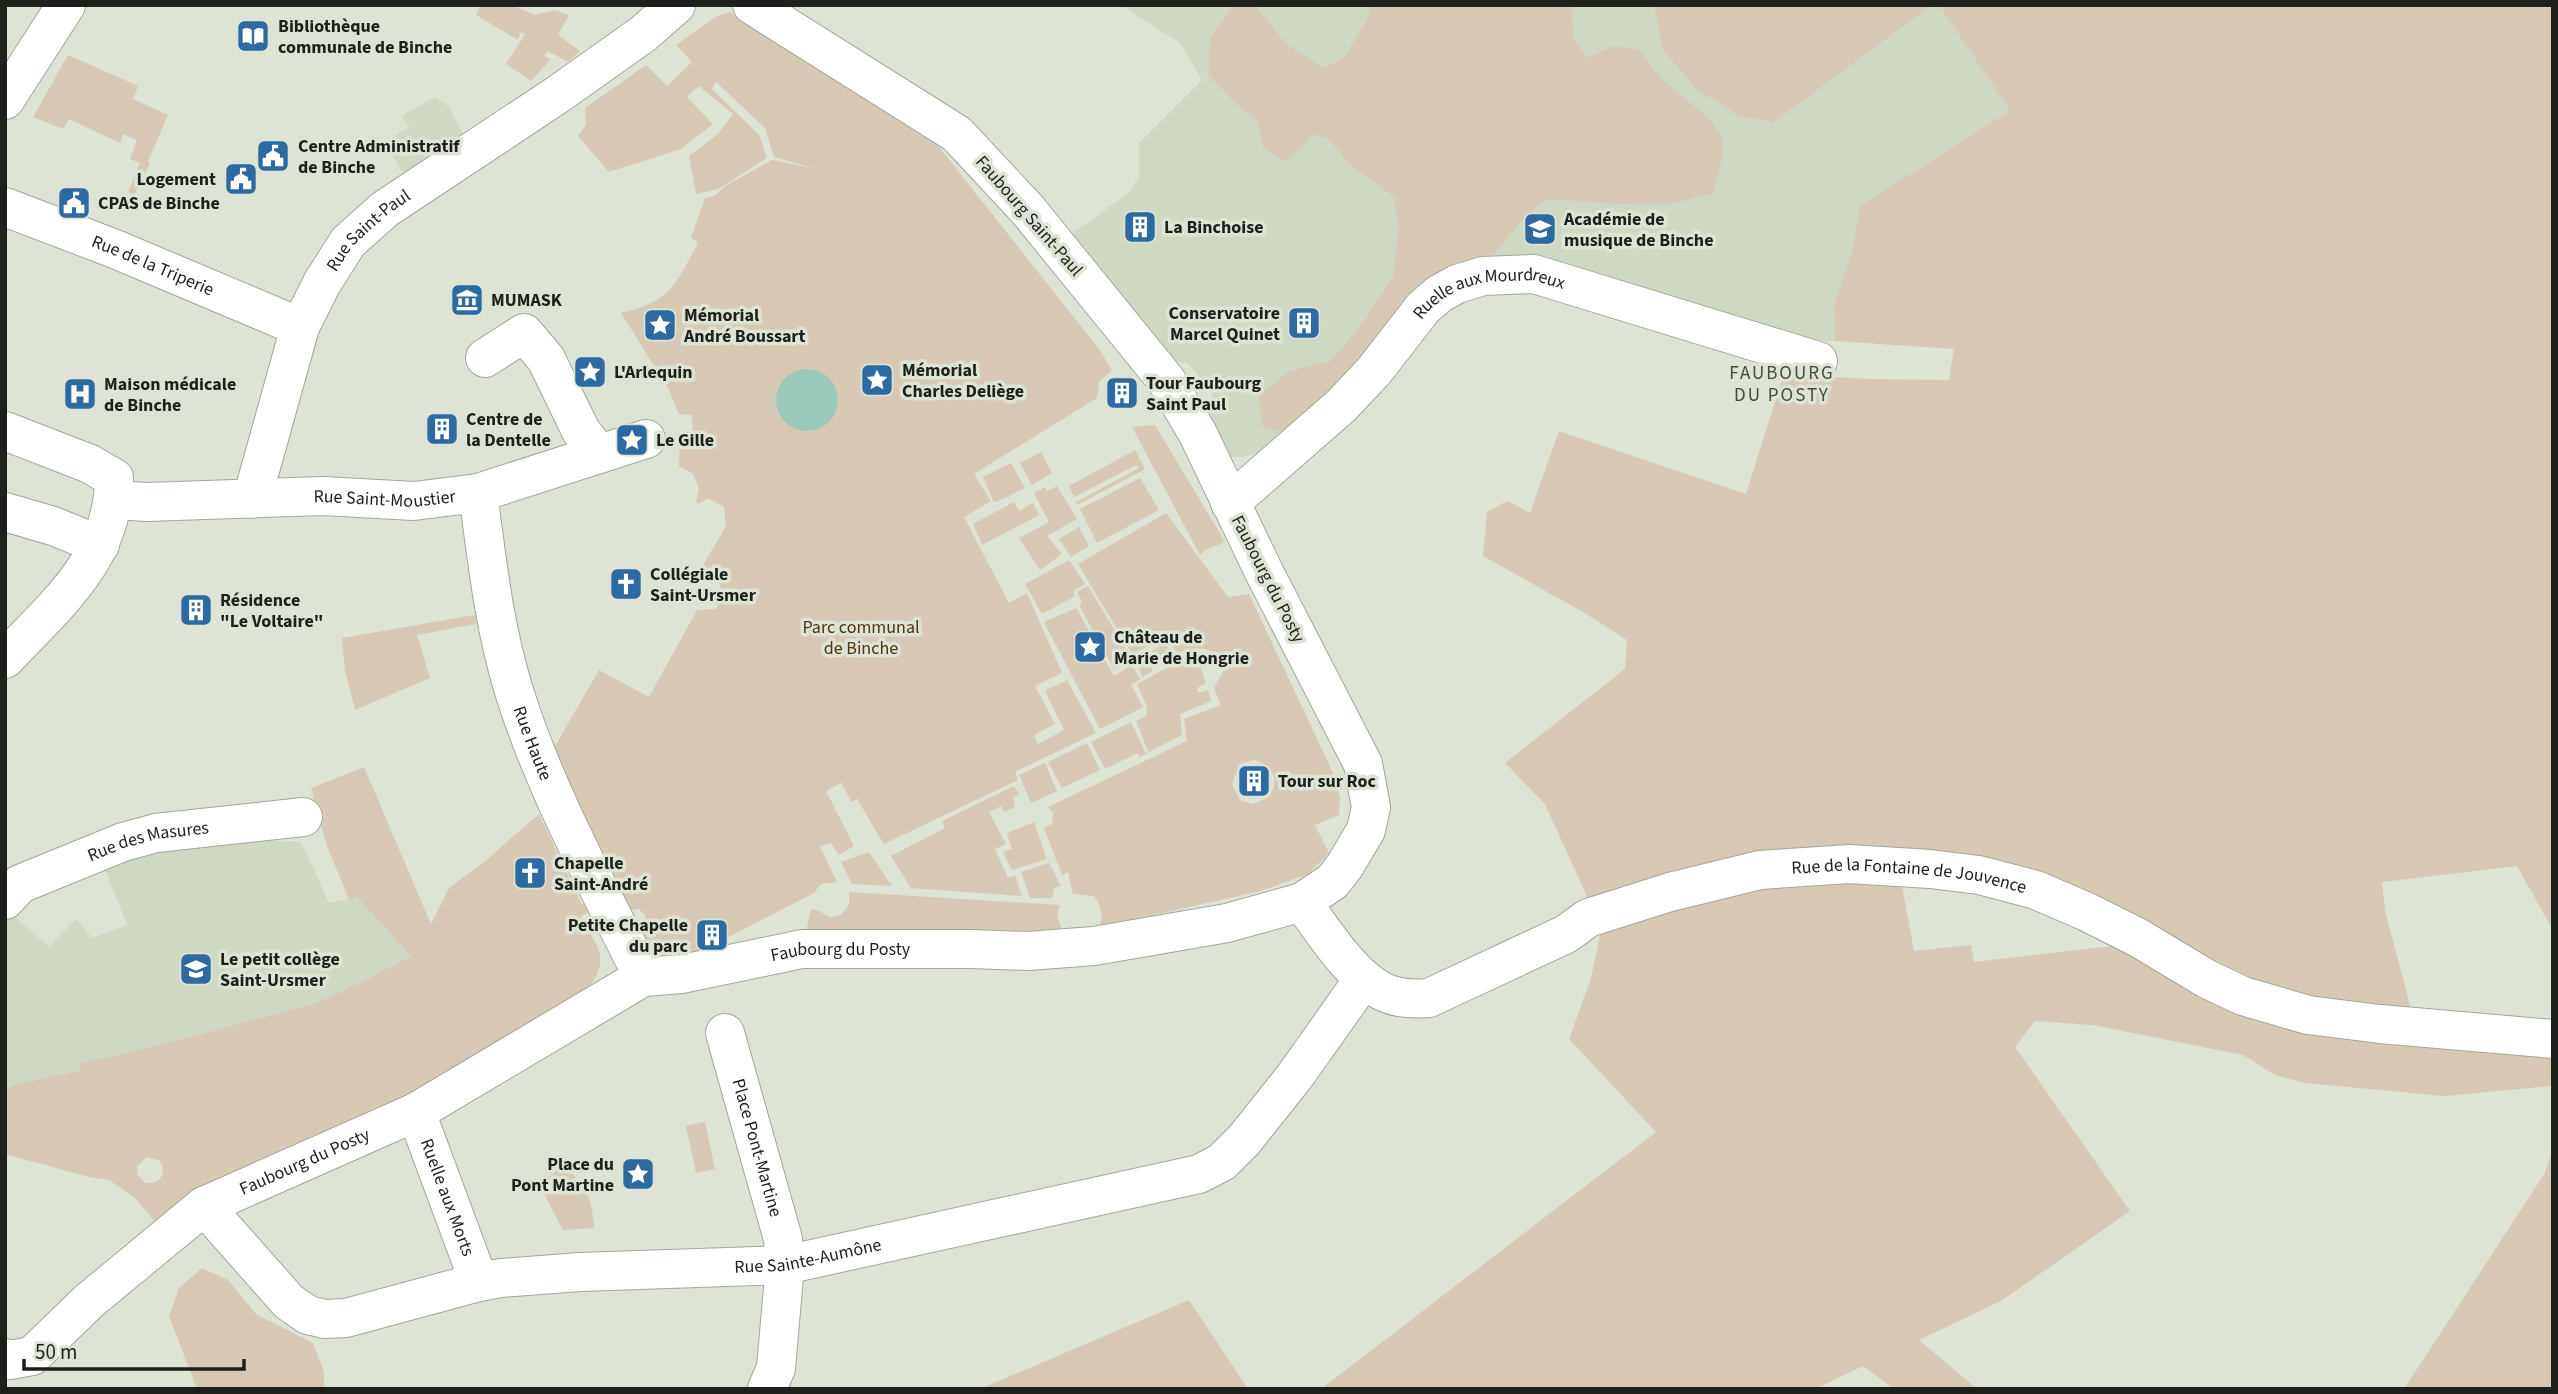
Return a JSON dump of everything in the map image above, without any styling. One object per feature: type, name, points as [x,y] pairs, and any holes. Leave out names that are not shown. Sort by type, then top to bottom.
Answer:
[{"type":"street","points":[[5,100],[16,59],[66,5]]},
{"type":"street","name":"Rue Saint-Paul","points":[[252,499],[300,327],[322,283],[348,242],[385,209],[643,34],[676,5]]},
{"type":"street","name":"Faubourg Saint-Paul","points":[[752,5],[957,134],[1027,209],[1166,380],[1198,434],[1230,503]]},
{"type":"street","name":"Rue de la Triperie","points":[[5,207],[115,249],[300,327]]},
{"type":"street","name":"Ruelle aux Mourdreux","points":[[1230,503],[1341,406],[1374,371],[1423,308],[1439,294],[1457,284],[1483,276],[1534,274],[1818,361]]},
{"type":"street","points":[[485,358],[524,333],[546,359],[581,431],[599,454]]},
{"type":"street","points":[[5,432],[90,464],[114,478],[114,500],[100,545],[89,567],[5,659]]},
{"type":"street","name":"Rue Saint-Moustier","points":[[114,500],[147,502],[323,496],[414,501],[478,493],[646,439]]},
{"type":"street","name":"Rue Haute","points":[[478,493],[493,613],[514,693],[575,839],[643,977]]},
{"type":"street","name":"Faubourg du Posty","points":[[19,1357],[204,1206],[416,1112],[643,977],[682,974],[803,949],[971,948],[1028,951],[1094,946],[1227,923],[1302,902],[1332,882],[1366,830],[1371,807],[1363,764],[1230,503]]},
{"type":"street","points":[[5,512],[100,545]]},
{"type":"street","name":"Rue des Masures","points":[[10,890],[123,842],[156,833],[303,817]]},
{"type":"street","name":"Rue de la Fontaine de Jouvence","points":[[1302,902],[1363,980],[1386,994],[1409,999],[1429,998],[1566,934],[1588,918],[1670,892],[1760,870],[1849,864],[1930,869],[1979,875],[2036,890],[2137,937],[2207,979],[2243,996],[2308,1015],[2553,1039]]},
{"type":"street","name":"Rue Sainte-Aumône","points":[[204,1206],[289,1302],[309,1315],[325,1319],[346,1318],[479,1282],[580,1272],[785,1265],[1199,1174],[1222,1162],[1244,1140],[1296,1076],[1363,980]]},
{"type":"street","name":"Place Pont-Martine","points":[[725,1032],[783,1240],[785,1265],[776,1368],[767,1389]]},
{"type":"street","name":"Ruelle aux Morts","points":[[416,1112],[479,1282]]},
{"type":"shaded area","name":"Académie de musique de Binche","points":[[1121,5],[1655,5],[1774,122],[1932,5],[1939,5],[2010,111],[1860,206],[1852,252],[1834,305],[1835,341],[1791,340],[1509,261],[1269,449],[1243,457],[1230,457],[1209,412],[1213,392],[1187,363],[1170,361],[1066,238],[1127,194],[1139,177],[1139,143],[1202,80],[1180,43]]},
{"type":"shaded area","points":[[435,97],[449,107],[468,144],[407,179],[384,142],[410,127],[401,116]]},
{"type":"shaded area","name":"Le petit collège Saint-Ursmer","points":[[198,838],[301,842],[329,903],[357,897],[411,956],[310,1005],[80,1063],[82,1070],[14,1085],[5,1090],[5,918],[12,914],[49,947],[76,919],[92,938],[127,925],[102,862]]},
{"type":"green space","points":[[481,5],[512,5],[535,15],[555,10],[569,15],[558,35],[580,51],[568,62],[548,51],[544,56],[551,59],[531,81],[506,64],[525,34],[521,32],[518,40],[476,15]]},
{"type":"green space","points":[[1372,5],[1572,5],[1573,38],[1587,58],[1614,46],[1640,50],[1659,76],[1703,113],[1717,129],[1723,142],[1721,165],[1712,194],[1675,203],[1618,204],[1547,199],[1527,214],[1497,251],[1460,273],[1291,432],[1274,430],[1262,425],[1259,395],[1290,371],[1331,361],[1365,320],[1393,277],[1399,226],[1393,196],[1348,163],[1328,138],[1313,135],[1285,162],[1263,147],[1258,122],[1233,101],[1209,75],[1210,38],[1233,7],[1256,7],[1287,45],[1323,68],[1345,57],[1367,20]]},
{"type":"green space","points":[[1654,5],[1932,5],[1774,122],[1739,116],[1697,89],[1663,50]]},
{"type":"green space","points":[[1939,5],[2553,5],[2553,930],[2517,866],[2382,882],[2385,911],[2414,1020],[2265,985],[2189,947],[2002,863],[1590,903],[1545,804],[1505,763],[1625,669],[1627,640],[1483,556],[1487,512],[1508,501],[1530,513],[1559,431],[1746,494],[1787,364],[1818,376],[1949,380],[1954,349],[1835,341],[1834,305],[1852,252],[1860,206],[2010,111]]},
{"type":"green space","name":"Parc communal de Binche","points":[[730,12],[939,147],[1099,349],[1112,370],[1099,382],[1097,398],[974,474],[991,501],[964,517],[1009,603],[1027,593],[1062,673],[1035,686],[1055,724],[1034,735],[1038,744],[1064,730],[1045,691],[1067,680],[1096,733],[1015,772],[1018,780],[884,844],[857,799],[852,802],[841,783],[826,791],[854,846],[839,855],[831,843],[820,847],[837,882],[821,884],[814,893],[674,965],[634,937],[646,926],[645,915],[639,909],[628,910],[620,897],[581,916],[601,959],[600,967],[589,988],[458,1071],[157,1224],[136,1199],[109,1180],[5,1154],[5,1090],[14,1085],[81,1070],[80,1063],[310,1005],[411,956],[357,897],[349,900],[326,843],[311,788],[364,767],[431,924],[449,888],[484,862],[539,814],[582,905],[614,888],[551,753],[599,670],[649,697],[697,610],[716,609],[724,593],[715,576],[702,567],[726,526],[724,507],[708,498],[698,504],[696,502],[699,488],[693,474],[679,466],[680,442],[693,437],[692,415],[679,414],[668,388],[621,313],[651,303],[661,297],[677,280],[698,242],[691,238],[705,198],[716,195],[725,186],[772,160],[815,169],[774,157],[765,128],[716,82],[712,89],[759,135],[767,158],[718,189],[696,194],[689,156],[718,134],[733,114],[699,86],[687,97],[713,124],[681,149],[609,172],[578,136],[586,125],[585,108],[646,65],[667,86],[692,62],[676,45],[717,16]],"holes":[[[147,1157],[160,1161],[163,1170],[161,1177],[155,1182],[145,1183],[137,1174],[137,1166]]]},
{"type":"green space","points":[[68,55],[138,86],[133,99],[168,115],[148,161],[150,163],[134,195],[128,192],[140,163],[130,159],[137,140],[123,134],[120,143],[69,119],[63,129],[33,117]]},
{"type":"green space","points":[[1155,425],[1225,542],[1205,550],[1200,555],[1132,427]]},
{"type":"green space","points":[[1135,450],[1145,469],[1077,505],[1076,502],[1139,468],[1136,465],[1074,497],[1069,486]]},
{"type":"green space","points":[[1041,452],[1052,473],[1032,485],[1020,463]]},
{"type":"green space","points":[[1011,463],[1025,488],[994,503],[983,477]]},
{"type":"green space","points":[[1140,478],[1159,510],[1097,543],[1080,509]]},
{"type":"green space","points":[[1057,486],[1077,519],[1047,536],[1062,554],[1040,570],[1019,538],[1049,522],[1034,493],[1045,487],[1047,491]]},
{"type":"green space","points":[[1014,502],[1019,511],[1033,503],[1039,515],[982,545],[973,524]]},
{"type":"green space","points":[[1166,513],[1228,597],[1249,594],[1334,775],[1340,798],[1339,815],[1315,825],[1329,853],[1308,874],[1261,891],[1099,927],[1101,911],[1094,896],[1073,894],[1068,872],[1062,875],[1044,828],[1052,824],[1053,813],[1048,807],[1187,741],[1184,719],[1221,705],[1214,688],[1223,672],[1221,657],[1215,653],[1200,649],[1177,653],[1168,637],[1132,654],[1078,564]],"holes":[[[1254,760],[1261,762],[1273,774],[1274,785],[1269,797],[1253,804],[1240,800],[1232,784],[1239,764]]]},
{"type":"green space","points":[[1079,527],[1089,546],[1071,557],[1059,539]]},
{"type":"green space","points":[[1069,560],[1085,584],[1073,591],[1075,596],[1042,614],[1025,584]]},
{"type":"green space","points":[[1088,586],[1132,659],[1114,669],[1079,605],[1082,602],[1077,592]]},
{"type":"green space","points":[[1076,608],[1114,676],[1132,665],[1140,679],[1131,685],[1143,707],[1100,729],[1044,622]]},
{"type":"green space","points":[[475,615],[476,624],[417,635],[430,678],[355,710],[345,670],[342,638]]},
{"type":"green space","points":[[1166,643],[1173,659],[1157,667],[1155,664],[1151,666],[1153,671],[1142,677],[1136,660]]},
{"type":"green space","points":[[1197,658],[1206,683],[1197,688],[1198,693],[1208,690],[1211,701],[1180,714],[1182,735],[1149,752],[1136,721],[1147,716],[1147,707],[1137,684],[1180,661],[1182,664]]},
{"type":"green space","points":[[1131,722],[1146,754],[1140,757],[1137,753],[1105,769],[1091,742]]},
{"type":"green space","points":[[1087,743],[1100,770],[1062,788],[1048,762]]},
{"type":"green space","points":[[1045,763],[1057,791],[1031,803],[1019,775]]},
{"type":"green space","points":[[1014,786],[1019,794],[1013,798],[1015,807],[1004,812],[1001,806],[989,812],[1006,844],[995,849],[1008,878],[1015,875],[1022,896],[911,888],[891,856],[945,828],[942,821]]},
{"type":"green space","points":[[1034,822],[1047,859],[1012,870],[1003,852],[1012,849],[1007,833]]},
{"type":"green space","points":[[869,852],[892,886],[852,884],[841,862]]},
{"type":"green space","points":[[1049,863],[1061,886],[1054,888],[1052,898],[1030,898],[1021,872]]},
{"type":"green space","points":[[1901,881],[1914,951],[1971,945],[1974,962],[2129,944],[2185,989],[2284,1021],[2553,1050],[2553,1086],[2444,1096],[2305,1083],[2275,1075],[2243,1055],[2093,1025],[2035,1021],[2015,1047],[2130,1211],[2001,1301],[1919,1340],[1977,1389],[1894,1389],[1863,1366],[1815,1389],[1321,1389],[1656,1132],[1569,1039],[1591,978],[1601,931],[1751,882]]},
{"type":"green space","points":[[849,892],[1060,905],[1057,917],[1063,932],[806,933],[811,909],[830,917],[841,915],[849,905]]},
{"type":"green space","points":[[705,1122],[715,1169],[696,1173],[686,1126]]},
{"type":"green space","points":[[2553,1148],[2553,1389],[2404,1389],[2545,1173]]},
{"type":"green space","points":[[563,1164],[586,1193],[592,1208],[594,1228],[563,1230],[540,1186]]},
{"type":"green space","points":[[202,1268],[228,1280],[257,1315],[313,1343],[324,1372],[324,1389],[197,1389],[169,1316],[179,1288]]},
{"type":"green space","points":[[1189,1300],[1248,1389],[980,1389]]},
{"type":"water","points":[[807,369],[829,378],[838,400],[829,422],[807,431],[785,422],[776,400],[785,378]]},
{"type":"place","name":"Bibliothèque communale de Binche","points":[[253,36]]},
{"type":"place","name":"Centre Administratif de Binche","points":[[273,156]]},
{"type":"place","name":"Logement","points":[[241,179]]},
{"type":"place","name":"CPAS de Binche","points":[[74,203]]},
{"type":"place","name":"La Binchoise","points":[[1140,227]]},
{"type":"place","name":"Académie de musique de Binche","points":[[1540,229]]},
{"type":"place","name":"MUMASK","points":[[467,300]]},
{"type":"place","name":"Conservatoire Marcel Quinet","points":[[1304,323]]},
{"type":"place","name":"Mémorial André Boussart","points":[[660,325]]},
{"type":"place","name":"L'Arlequin","points":[[590,372]]},
{"type":"place","name":"Mémorial Charles Deliège","points":[[877,380]]},
{"type":"place","name":"Tour Faubourg Saint Paul","points":[[1122,393]]},
{"type":"place","name":"Maison médicale de Binche","points":[[80,394]]},
{"type":"place","name":"Centre de la Dentelle","points":[[442,429]]},
{"type":"place","name":"Le Gille","points":[[632,440]]},
{"type":"place","name":"Collégiale Saint-Ursmer","points":[[626,584]]},
{"type":"place","name":"Résidence \"Le Voltaire\"","points":[[196,610]]},
{"type":"place","name":"Château de Marie de Hongrie","points":[[1090,647]]},
{"type":"place","name":"Tour sur Roc","points":[[1254,781]]},
{"type":"place","name":"Chapelle Saint-André","points":[[530,873]]},
{"type":"place","name":"Petite Chapelle du parc","points":[[712,935]]},
{"type":"place","name":"Le petit collège Saint-Ursmer","points":[[196,969]]},
{"type":"place","name":"Place du Pont Martine","points":[[638,1174]]},
{"type":"district","name":"FAUBOURG DU POSTY","points":[[1782,384]]}]
